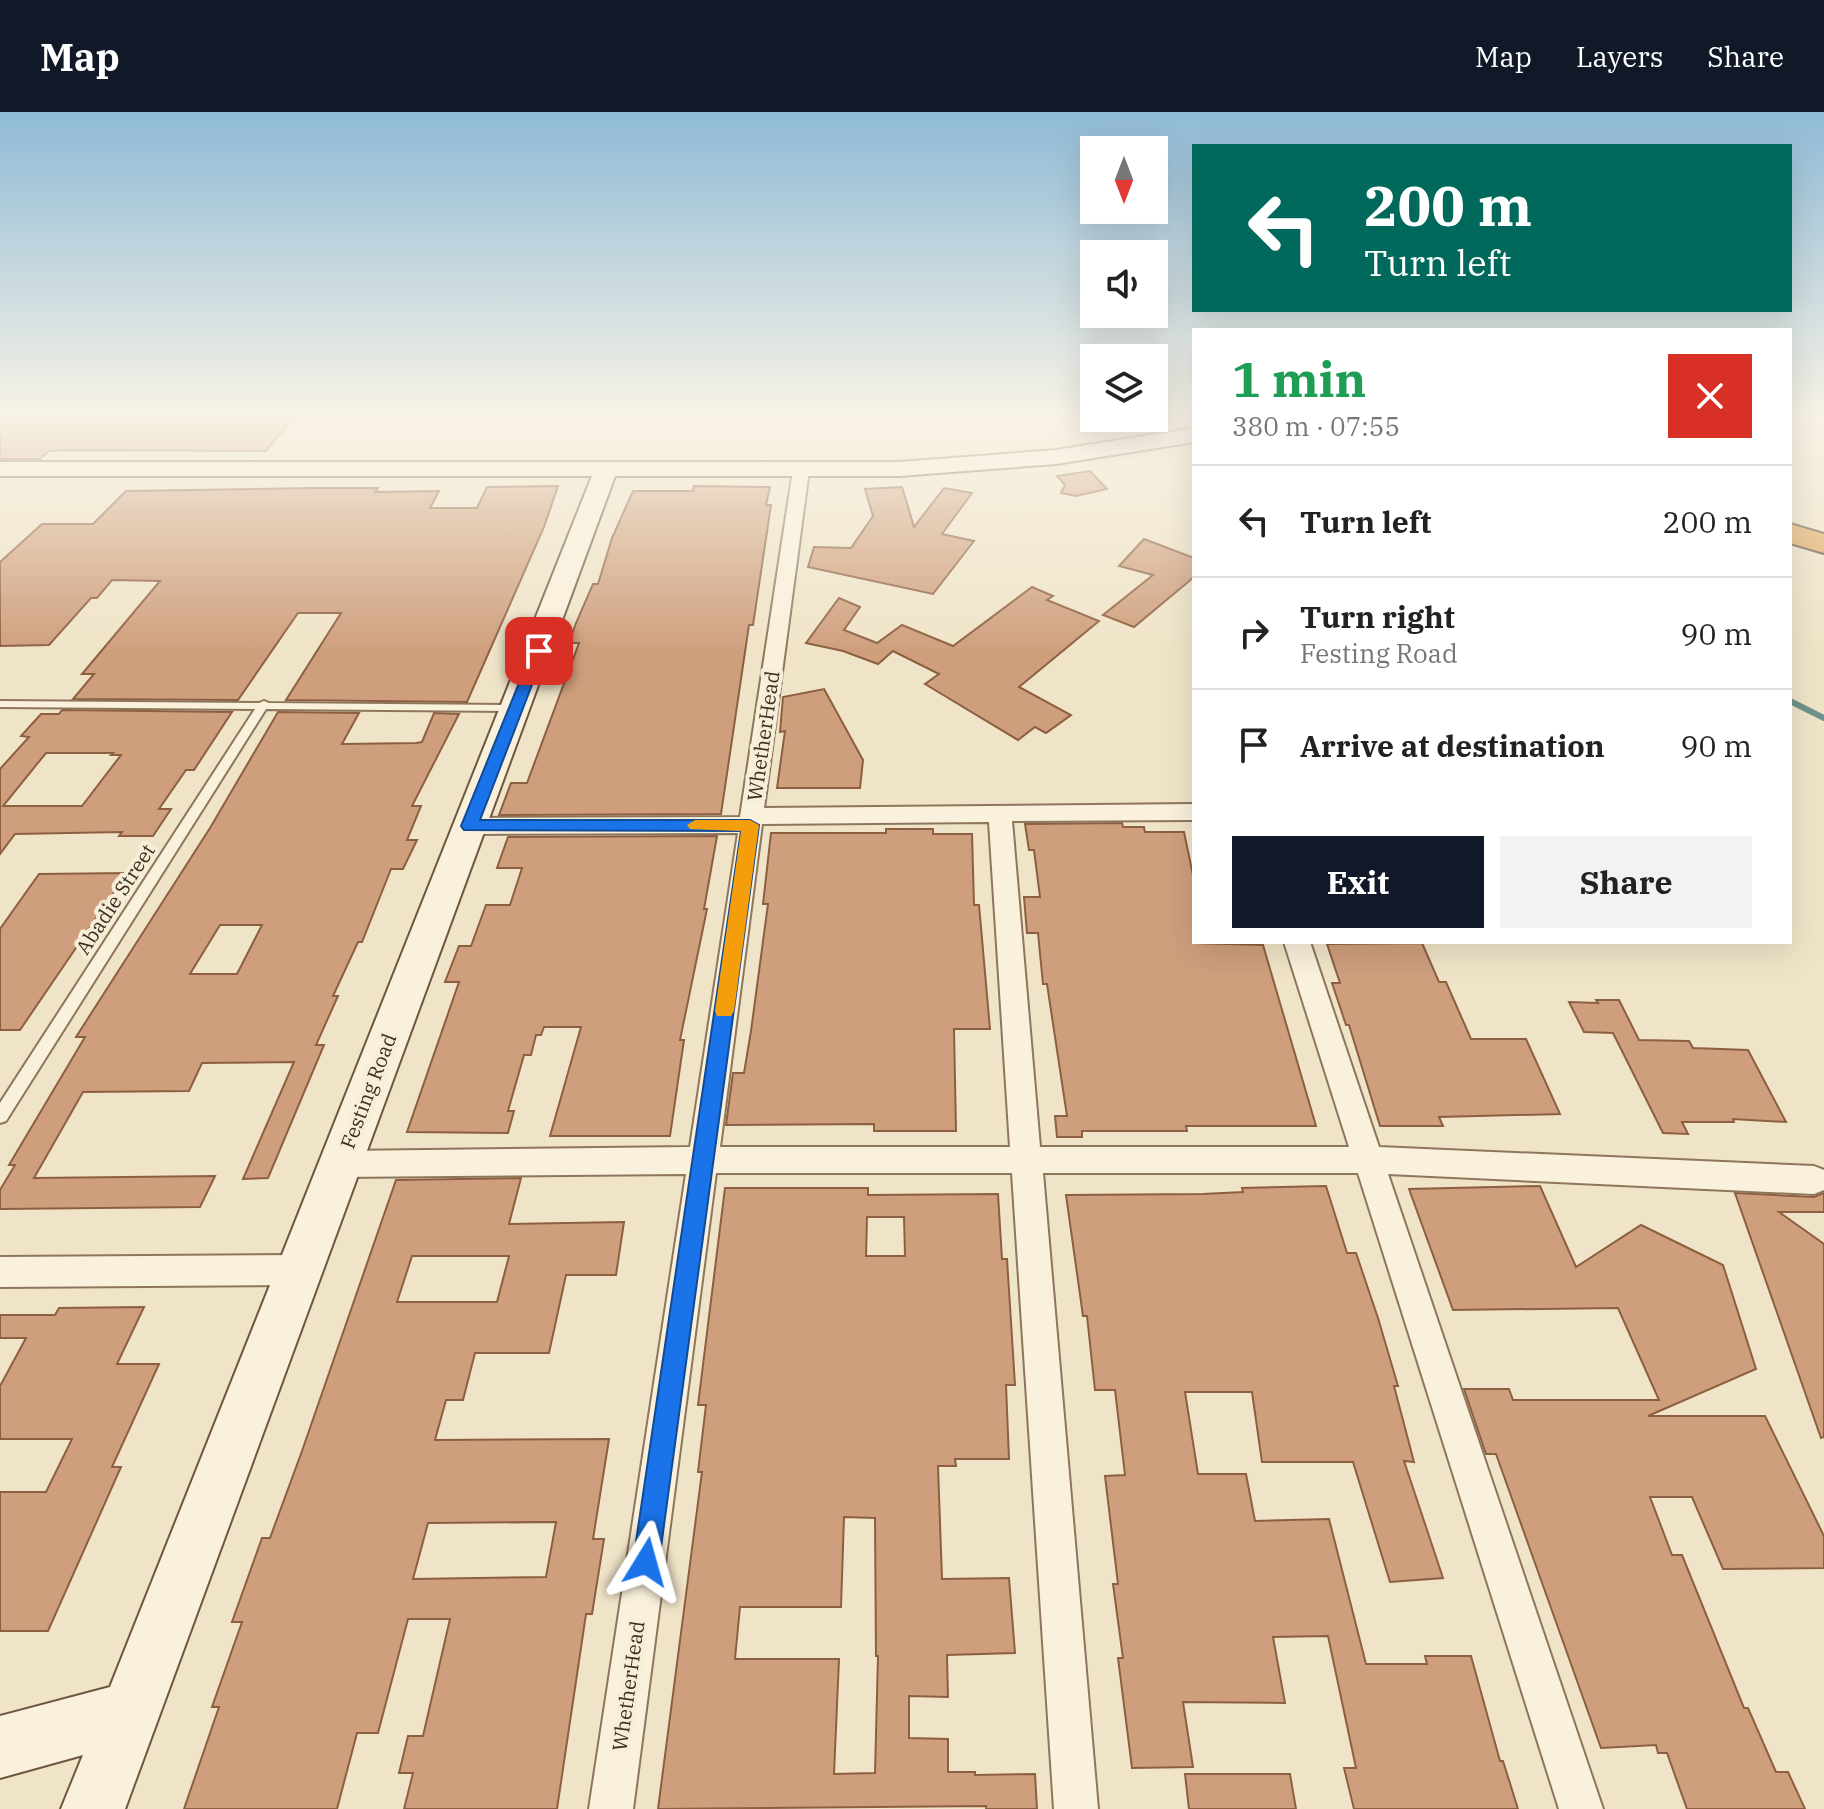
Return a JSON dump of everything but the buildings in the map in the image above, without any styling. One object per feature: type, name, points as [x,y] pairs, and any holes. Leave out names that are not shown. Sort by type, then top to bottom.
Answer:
[{"type":"highway","points":[[1792,525],[1824,535]]},
{"type":"highway","points":[[1792,534],[1824,544]]},
{"type":"main road","name":"Festing Road","points":[[93,1809],[597,493]]},
{"type":"main road","points":[[0,1747],[130,1712]]},
{"type":"street","name":"WhetherHead","points":[[611,1809],[797,493]]},
{"type":"street","points":[[470,826],[1192,812]]},
{"type":"street","points":[[1000,816],[1076,1809]]},
{"type":"street","points":[[1298,944],[1581,1809]]},
{"type":"street","points":[[340,1164],[703,1160],[1368,1160],[1814,1180]]},
{"type":"street","points":[[0,1272],[299,1270]]},
{"type":"lane","points":[[0,704],[517,708]]},
{"type":"lane","name":"Abadie Street","points":[[0,1116],[264,704]]},
{"type":"waterway","points":[[1792,702],[1824,718]]},
{"type":"slow traffic","points":[[695,825],[750,825],[724,1011]]},
{"type":"route","points":[[539,651],[470,826],[750,825],[646,1562]]}]
